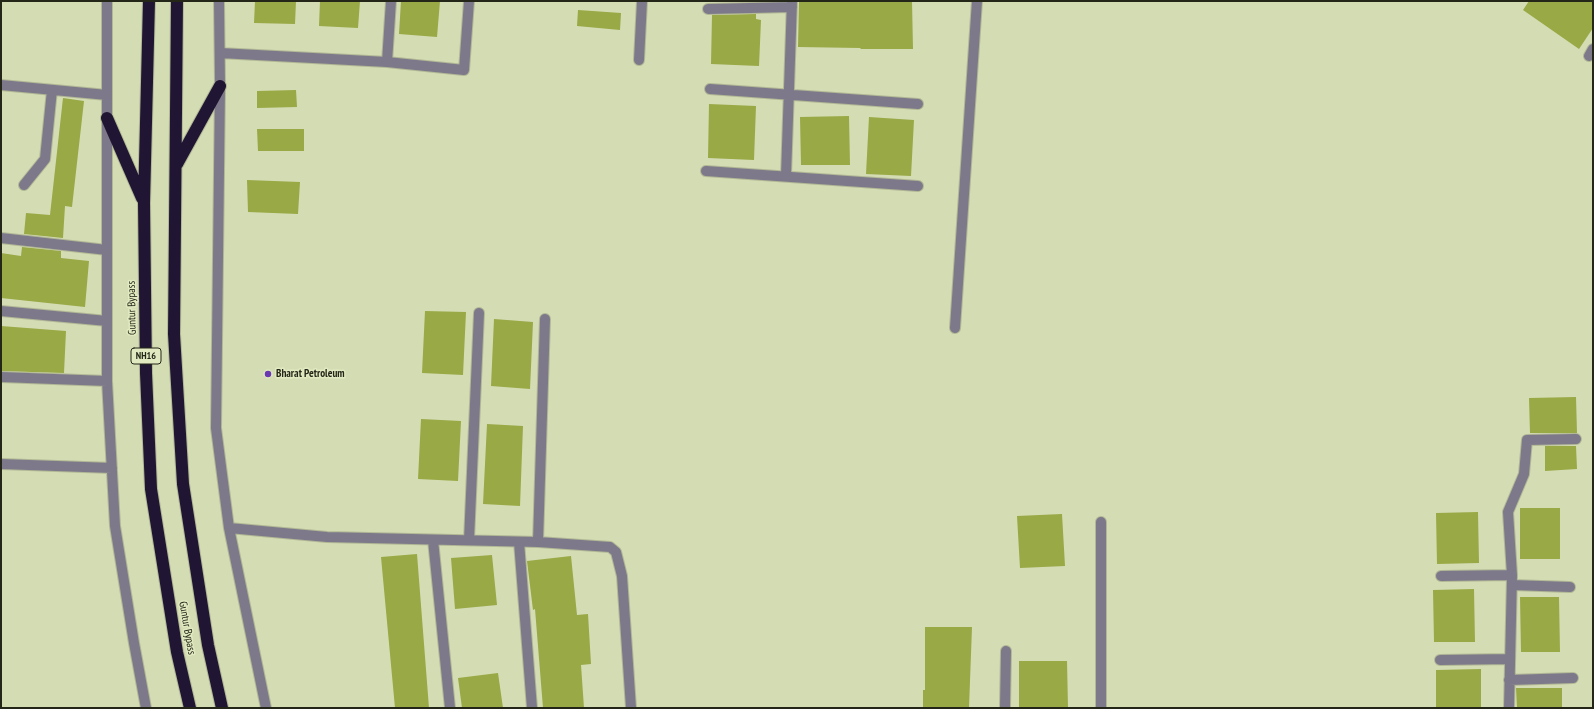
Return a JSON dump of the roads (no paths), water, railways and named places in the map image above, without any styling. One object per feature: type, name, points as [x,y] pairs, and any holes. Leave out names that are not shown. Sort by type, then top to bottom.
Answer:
[{"type":"highway","name":"Guntur Bypass","points":[[149,1],[144,203],[146,373],[151,489],[177,652],[190,708]]},
{"type":"highway","name":"Guntur Bypass","points":[[177,1],[174,334],[183,484],[208,645],[222,708]]},
{"type":"highway","points":[[176,165],[220,86]]},
{"type":"highway","points":[[107,118],[144,203]]},
{"type":"street","points":[[107,1],[107,382],[115,526],[146,708]]},
{"type":"street","points":[[219,1],[220,86],[216,428],[229,528],[266,708]]},
{"type":"street","points":[[387,62],[391,1]]},
{"type":"street","points":[[220,52],[387,62],[464,70],[469,1]]},
{"type":"street","points":[[639,60],[642,1]]},
{"type":"street","points":[[954,328],[977,1]]},
{"type":"street","points":[[708,10],[792,4],[786,176]]},
{"type":"street","points":[[1,85],[107,95]]},
{"type":"street","points":[[710,89],[918,104]]},
{"type":"street","points":[[24,185],[45,159],[52,90]]},
{"type":"street","points":[[706,171],[918,186]]},
{"type":"street","points":[[1,238],[107,250]]},
{"type":"street","points":[[1,311],[107,321]]},
{"type":"street","points":[[469,540],[479,313]]},
{"type":"street","points":[[538,542],[545,319]]},
{"type":"street","points":[[1,377],[107,382]]},
{"type":"street","points":[[1509,708],[1512,580],[1508,512],[1524,474],[1527,440],[1576,439]]},
{"type":"street","points":[[1,464],[112,468]]},
{"type":"street","points":[[1101,522],[1101,708]]},
{"type":"street","points":[[229,528],[327,537],[538,542],[600,545],[610,547],[616,552],[622,576],[631,708]]},
{"type":"street","points":[[433,540],[450,708]]},
{"type":"street","points":[[519,542],[532,708]]},
{"type":"street","points":[[1441,576],[1512,580],[1570,587]]},
{"type":"street","points":[[1005,708],[1006,652]]},
{"type":"street","points":[[1440,660],[1510,659]]},
{"type":"street","points":[[1509,680],[1573,678]]},
{"type":"place","name":"Bharat Petroleum","points":[[268,374]]}]
